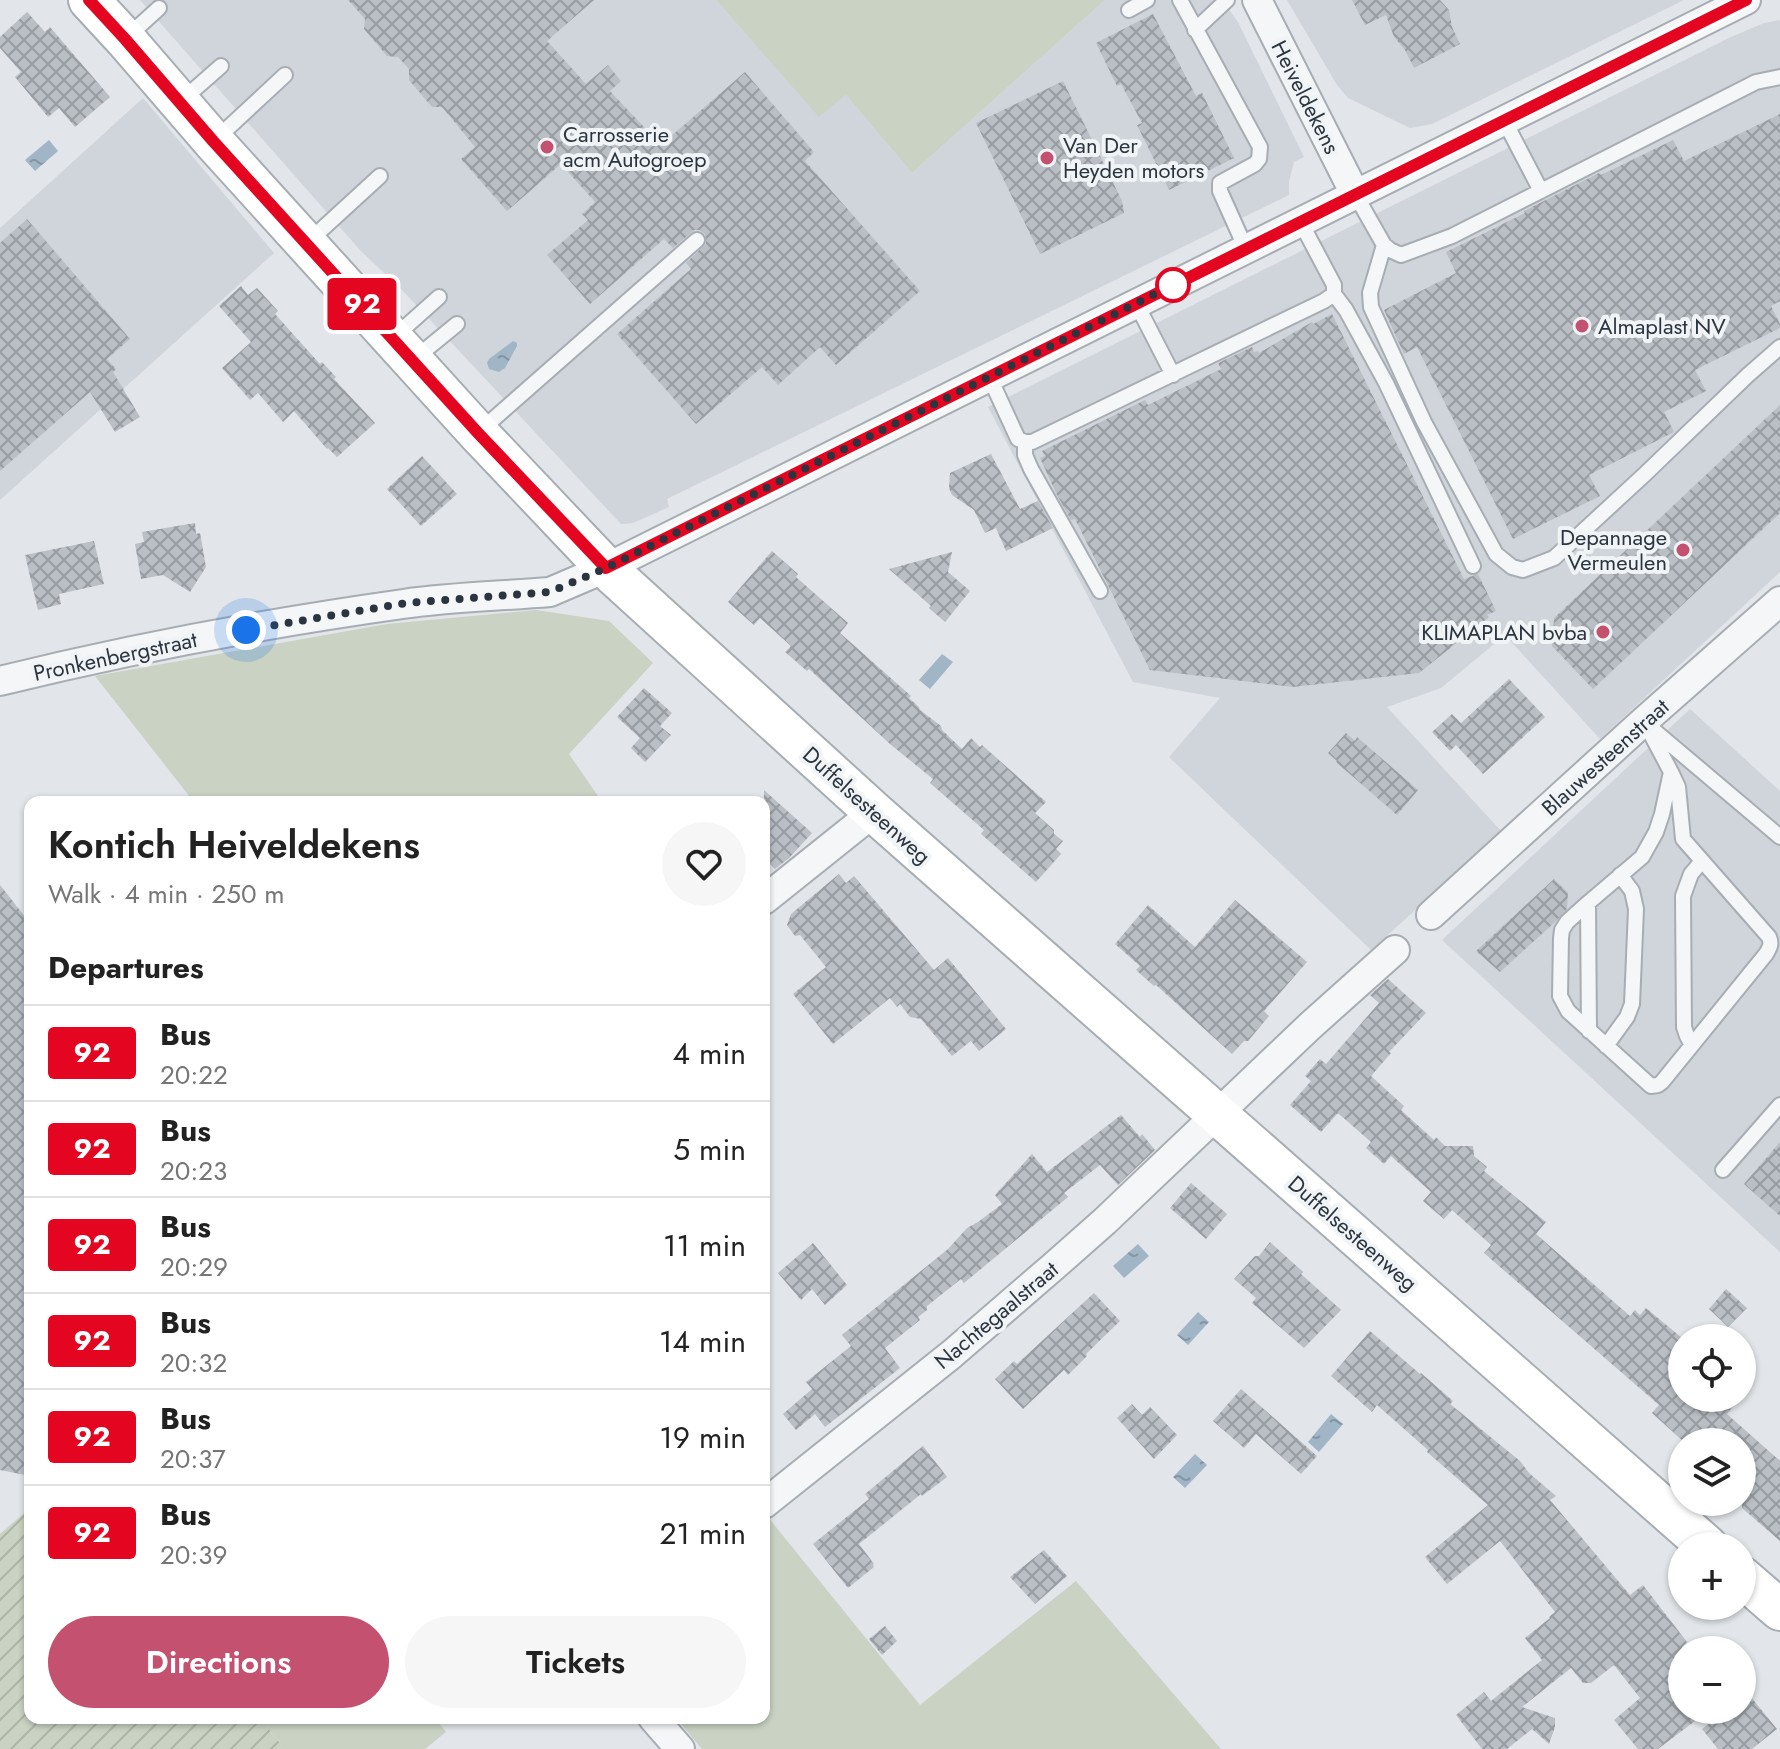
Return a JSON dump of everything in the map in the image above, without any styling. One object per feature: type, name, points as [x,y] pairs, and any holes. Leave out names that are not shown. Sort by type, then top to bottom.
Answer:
[{"type":"street","name":"Duffelsesteenweg","points":[[89,0],[478,433],[606,568],[874,812],[1691,1532]]},
{"type":"street","name":"Heiveldekens","points":[[1257,0],[1355,194]]},
{"type":"street","name":"Pronkenbergstraat","points":[[0,681],[93,658],[406,603],[550,592],[606,568],[1746,0]]},
{"type":"street","name":"Blauwesteenstraat","points":[[1431,915],[1780,601]]},
{"type":"street","points":[[770,895],[874,812]]},
{"type":"street","points":[[1218,1113],[1395,950]]},
{"type":"street","name":"Nachtegaalstraat","points":[[770,1499],[952,1354],[1105,1221],[1218,1113]]},
{"type":"street","points":[[1756,1589],[1780,1610]]},
{"type":"street","points":[[658,1724],[680,1749]]},
{"type":"lane","points":[[1129,10],[1147,0]]},
{"type":"lane","points":[[1180,0],[1260,147],[1259,159],[1255,164],[1220,183],[1220,191],[1246,249]]},
{"type":"lane","points":[[1195,30],[1227,0]]},
{"type":"lane","points":[[125,39],[159,8]]},
{"type":"lane","points":[[180,103],[221,66]]},
{"type":"lane","points":[[213,141],[285,75]]},
{"type":"lane","points":[[1355,194],[1384,245],[1401,255],[1452,236],[1756,82],[1780,77]]},
{"type":"lane","points":[[1504,120],[1541,191]]},
{"type":"lane","points":[[306,244],[380,176]]},
{"type":"lane","points":[[1300,221],[1334,285],[1334,294],[1386,383],[1473,566]]},
{"type":"lane","points":[[478,433],[697,240]]},
{"type":"lane","points":[[1384,245],[1370,293],[1371,307],[1424,422],[1496,554],[1512,567],[1523,570],[1554,558],[1780,347]]},
{"type":"lane","points":[[989,376],[1018,439],[1032,442],[1334,294]]},
{"type":"lane","points":[[403,349],[439,297]]},
{"type":"lane","points":[[1136,303],[1173,375]]},
{"type":"lane","points":[[403,349],[457,324]]},
{"type":"lane","points":[[1025,442],[1025,455],[1031,469],[1100,591]]},
{"type":"lane","points":[[1644,721],[1678,787],[1683,839]]},
{"type":"lane","points":[[1644,721],[1780,837]]},
{"type":"lane","points":[[1656,832],[1683,839],[1769,937],[1771,946],[1662,1082],[1651,1086],[1568,1011],[1560,996],[1562,930],[1567,922],[1642,857],[1656,832],[1671,772]]},
{"type":"lane","points":[[1692,1045],[1684,1027],[1682,908],[1686,884],[1702,861]]},
{"type":"lane","points":[[1606,1046],[1627,1017],[1632,1004],[1636,909],[1632,891],[1620,875]]},
{"type":"lane","points":[[1588,903],[1589,1031]]},
{"type":"lane","points":[[1723,1170],[1780,1105]]},
{"type":"shaded area","points":[[140,0],[716,0],[819,116],[846,95],[912,173],[1105,0],[1222,0],[1238,22],[1304,157],[1294,162],[1289,195],[667,499],[669,507],[633,523],[621,524],[404,292],[360,250]]},
{"type":"shaded area","points":[[1287,0],[1684,0],[1432,124],[1410,128],[1348,98],[1337,85]]},
{"type":"shaded area","points":[[1780,20],[1780,572],[1600,739],[1505,635],[1441,688],[1387,707],[1502,832],[1371,950],[1169,757],[1220,698],[1133,682],[988,407],[1731,37],[1764,23]]},
{"type":"shaded area","points":[[143,98],[274,253],[0,500],[0,228]]},
{"type":"shaded area","points":[[1690,709],[1780,791],[1780,1252],[1442,940]]},
{"type":"green space","points":[[716,0],[1105,0],[912,173],[846,95],[819,117]]},
{"type":"green space","points":[[536,610],[609,621],[653,663],[569,754],[598,796],[189,796],[95,676],[387,624]]},
{"type":"green space","points":[[24,1513],[24,1724],[265,1724],[284,1749],[0,1749],[0,1534]]},
{"type":"green space","points":[[770,1520],[920,1705],[1076,1581],[1221,1749],[702,1749],[681,1724],[770,1724]]},
{"type":"green space","points":[[265,1724],[440,1724],[446,1732],[425,1749],[284,1749]]},
{"type":"water","points":[[49,140],[58,151],[35,171],[25,160]]},
{"type":"water","points":[[513,341],[517,346],[505,368],[499,372],[489,369],[489,359]]},
{"type":"water","points":[[942,654],[953,662],[930,689],[919,680]]},
{"type":"water","points":[[1138,1244],[1149,1256],[1124,1278],[1113,1266]]},
{"type":"water","points":[[1198,1312],[1209,1322],[1188,1345],[1177,1335]]},
{"type":"water","points":[[1331,1414],[1343,1424],[1319,1452],[1308,1442]]},
{"type":"water","points":[[1195,1454],[1207,1465],[1185,1488],[1173,1477]]},
{"type":"building","points":[[348,0],[594,0],[547,41],[586,84],[608,65],[621,81],[610,91],[661,145],[745,72],[814,152],[805,161],[920,291],[836,365],[820,347],[778,385],[762,367],[696,424],[617,334],[691,269],[686,263],[706,244],[705,234],[694,230],[673,248],[664,239],[590,304],[547,255],[588,220],[582,214],[595,202],[561,164],[507,211],[461,159],[475,147],[442,107],[432,107],[409,80],[409,69],[398,57],[387,56],[364,29],[365,19]]},
{"type":"building","points":[[1352,0],[1440,0],[1449,10],[1460,44],[1414,68],[1394,37],[1386,15],[1365,25]]},
{"type":"building","points":[[27,12],[45,32],[50,27],[110,97],[75,127],[59,108],[48,117],[15,77],[21,72],[0,48],[0,37]]},
{"type":"building","points":[[1153,14],[1196,96],[1202,93],[1234,158],[1169,190],[1137,125],[1142,123],[1121,84],[1117,86],[1096,43]]},
{"type":"building","name":"Van Der Heyden motors","points":[[1063,81],[1122,201],[1124,213],[1040,254],[976,123]]},
{"type":"building","name":"Almaplast NV","points":[[1780,114],[1780,301],[1771,306],[1780,328],[1695,370],[1706,391],[1664,412],[1674,432],[1589,475],[1600,496],[1513,539],[1417,347],[1404,354],[1384,310],[1456,273],[1446,252],[1599,173],[1601,175],[1673,140],[1684,161]]},
{"type":"building","points":[[27,219],[130,339],[107,359],[116,369],[113,372],[140,417],[115,432],[90,392],[0,471],[0,243]]},
{"type":"building","points":[[241,286],[248,295],[257,288],[278,311],[275,314],[375,423],[337,457],[294,411],[283,422],[258,393],[250,400],[222,368],[251,342],[219,306]]},
{"type":"building","points":[[1332,314],[1464,579],[1478,574],[1496,611],[1487,615],[1489,617],[1419,673],[1293,687],[1150,670],[1075,519],[1071,520],[1056,493],[1040,458],[1045,456],[1042,451],[1145,400],[1148,405],[1221,369],[1218,363],[1252,347],[1254,352],[1259,353]]},
{"type":"building","points":[[1780,405],[1780,513],[1593,689],[1552,646],[1554,618]]},
{"type":"building","points":[[991,454],[1020,509],[1038,501],[1053,528],[1006,551],[996,528],[985,533],[974,510],[952,495],[949,488],[950,473]]},
{"type":"building","points":[[422,456],[457,494],[421,526],[387,489]]},
{"type":"building","points":[[195,523],[196,534],[200,533],[206,567],[190,592],[163,575],[141,579],[135,544],[144,542],[142,532]]},
{"type":"building","points":[[94,541],[104,584],[59,594],[61,604],[38,610],[25,555]]},
{"type":"building","points":[[772,551],[848,623],[840,633],[911,696],[909,698],[920,710],[941,726],[962,749],[971,738],[1046,802],[1035,813],[1063,841],[1056,849],[1061,854],[1036,882],[981,834],[984,830],[930,783],[933,779],[809,669],[807,671],[785,652],[791,646],[760,618],[754,625],[728,602]]},
{"type":"building","points":[[952,552],[948,572],[970,591],[945,622],[889,569]]},
{"type":"building","points":[[1509,679],[1545,717],[1483,774],[1456,745],[1450,751],[1432,732],[1452,714],[1461,723]]},
{"type":"building","points":[[644,688],[672,713],[660,726],[671,735],[645,762],[631,748],[640,738],[617,717]]},
{"type":"building","points":[[1346,733],[1355,741],[1357,737],[1418,790],[1397,815],[1328,753]]},
{"type":"building","points":[[764,790],[812,833],[775,869],[770,864],[770,796],[764,796]]},
{"type":"building","points":[[839,874],[846,883],[854,876],[934,970],[948,958],[1006,1029],[979,1051],[971,1041],[952,1056],[921,1019],[910,1017],[900,1004],[897,1007],[890,998],[833,1044],[793,994],[826,967],[800,935],[795,936],[787,925],[791,914]]},
{"type":"building","points":[[1554,879],[1568,893],[1567,909],[1500,972],[1476,951]]},
{"type":"building","points":[[0,885],[24,915],[24,1475],[0,1470]]},
{"type":"building","points":[[1235,900],[1307,962],[1264,1011],[1269,1016],[1232,1054],[1136,970],[1140,966],[1115,944],[1148,905],[1195,947]]},
{"type":"building","points":[[1388,979],[1426,1013],[1371,1076],[1404,1106],[1401,1110],[1434,1140],[1436,1137],[1445,1146],[1473,1146],[1474,1156],[1487,1167],[1484,1171],[1546,1222],[1536,1234],[1630,1316],[1635,1310],[1640,1315],[1646,1308],[1668,1326],[1668,1412],[1729,1412],[1727,1414],[1743,1428],[1669,1428],[1652,1413],[1659,1405],[1484,1253],[1491,1245],[1452,1210],[1444,1219],[1423,1201],[1431,1192],[1391,1156],[1384,1164],[1366,1148],[1371,1142],[1338,1113],[1321,1132],[1290,1105],[1311,1081],[1305,1076],[1320,1059],[1326,1064],[1379,1003],[1370,995]]},
{"type":"building","points":[[1121,1115],[1155,1150],[1118,1185],[1100,1165],[1064,1193],[1068,1197],[964,1283],[961,1279],[927,1306],[927,1310],[918,1317],[920,1320],[885,1348],[900,1368],[825,1427],[815,1414],[796,1430],[783,1414],[812,1389],[806,1382],[851,1346],[842,1335],[948,1249],[967,1228],[1002,1204],[995,1195],[1032,1154],[1047,1172]]},
{"type":"building","points":[[1780,1142],[1780,1216],[1744,1184]]},
{"type":"building","points":[[1191,1183],[1227,1214],[1206,1239],[1170,1208]]},
{"type":"building","points":[[1270,1242],[1341,1310],[1304,1348],[1252,1303],[1256,1298],[1234,1279]]},
{"type":"building","points":[[813,1243],[847,1285],[825,1305],[812,1289],[801,1300],[778,1273]]},
{"type":"building","points":[[1726,1289],[1747,1308],[1731,1324],[1725,1324],[1709,1309]]},
{"type":"building","points":[[1094,1293],[1120,1321],[1068,1375],[1064,1370],[1023,1409],[995,1379],[1014,1361],[1017,1364]]},
{"type":"building","points":[[1370,1331],[1453,1401],[1450,1404],[1520,1461],[1556,1496],[1550,1500],[1630,1595],[1643,1585],[1682,1636],[1668,1636],[1668,1724],[1691,1724],[1658,1749],[1638,1749],[1614,1720],[1640,1698],[1614,1665],[1591,1683],[1583,1683],[1571,1668],[1522,1707],[1555,1718],[1549,1744],[1532,1729],[1507,1749],[1482,1749],[1456,1715],[1484,1692],[1491,1701],[1542,1660],[1525,1638],[1555,1612],[1500,1541],[1447,1584],[1425,1557],[1488,1505],[1377,1405],[1372,1412],[1331,1376]]},
{"type":"building","points":[[1241,1389],[1317,1456],[1301,1474],[1256,1434],[1244,1448],[1213,1421]]},
{"type":"building","points":[[1132,1404],[1142,1415],[1150,1407],[1177,1435],[1154,1459],[1117,1418]]},
{"type":"building","points":[[1756,1440],[1780,1461],[1780,1541],[1751,1516],[1756,1516]]},
{"type":"building","points":[[923,1446],[947,1477],[859,1544],[874,1567],[848,1588],[813,1544],[869,1499],[865,1494]]},
{"type":"building","points":[[1044,1550],[1067,1576],[1035,1604],[1010,1577]]},
{"type":"building","points":[[885,1626],[897,1641],[882,1655],[869,1639]]},
{"type":"building","points":[[1756,1703],[1777,1729],[1752,1749],[1718,1749],[1702,1729],[1708,1724],[1756,1724]]},
{"type":"bus line","name":"92","points":[[89,0],[478,433],[606,568],[1746,0]]},
{"type":"place","name":"Carrosserie acm Autogroep","points":[[547,147]]},
{"type":"place","name":"Van Der Heyden motors","points":[[1047,158]]},
{"type":"place","name":"Almaplast NV","points":[[1582,326]]},
{"type":"place","name":"Depannage Vermeulen","points":[[1683,550]]},
{"type":"place","name":"KLIMAPLAN bvba","points":[[1603,632]]},
{"type":"route","points":[[246,630],[406,603],[550,592],[606,568],[1173,285]]}]
